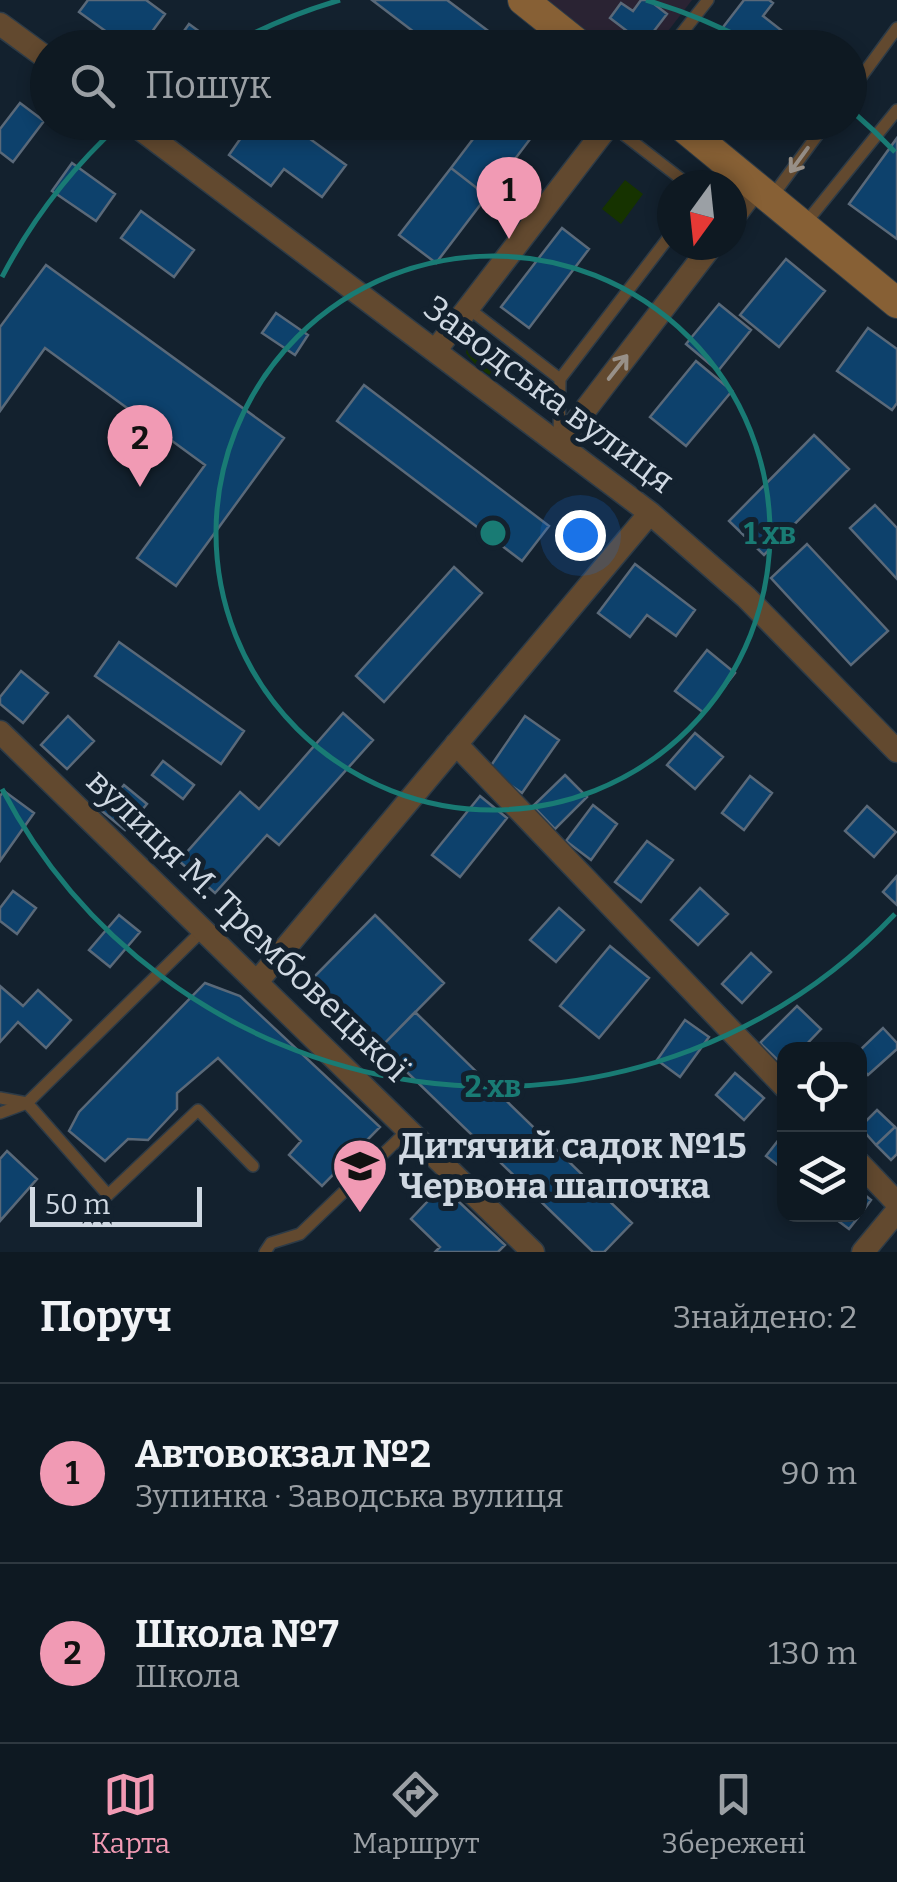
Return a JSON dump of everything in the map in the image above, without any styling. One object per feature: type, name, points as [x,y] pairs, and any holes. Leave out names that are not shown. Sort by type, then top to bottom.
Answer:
[{"type":"street","points":[[523,0],[560,30]]},
{"type":"street","points":[[0,24],[30,46]]},
{"type":"street","name":"Заводська вулиця","points":[[155,140],[650,513],[746,597],[897,751]]},
{"type":"street","points":[[435,351],[597,140]]},
{"type":"street","points":[[698,140],[754,191],[804,225],[897,303]]},
{"type":"street","points":[[558,444],[700,260]]},
{"type":"street","points":[[257,982],[650,513]]},
{"type":"street","name":"вулиця М. Трембовецької","points":[[0,732],[533,1252]]},
{"type":"street","points":[[456,744],[777,1079]]},
{"type":"street","points":[[867,1171],[897,1203]]},
{"type":"street","points":[[863,1252],[897,1211]]},
{"type":"lane","points":[[684,30],[708,0]]},
{"type":"lane","points":[[867,69],[897,28]]},
{"type":"lane","points":[[804,225],[897,110]]},
{"type":"lane","points":[[632,140],[671,170]]},
{"type":"lane","points":[[754,191],[808,140]]},
{"type":"lane","points":[[558,444],[560,379],[657,253]]},
{"type":"lane","points":[[468,308],[560,379]]},
{"type":"lane","points":[[0,1114],[27,1103],[203,930]]},
{"type":"lane","points":[[0,1098],[27,1103],[108,1195],[198,1110],[253,1166]]},
{"type":"lane","points":[[266,1252],[271,1243],[300,1234],[408,1130]]},
{"type":"shaded area","points":[[540,0],[692,0],[669,30],[578,30]]},
{"type":"green space","points":[[625,180],[643,194],[621,224],[602,209]]},
{"type":"green space","points":[[468,341],[512,376],[499,378],[480,369],[466,353]]},
{"type":"building","points":[[88,0],[146,0],[165,14],[153,30],[104,30],[79,12]]},
{"type":"building","points":[[372,0],[447,0],[487,30],[411,30]]},
{"type":"building","points":[[641,0],[649,0],[667,14],[655,30],[626,30],[610,18],[621,3],[633,11]]},
{"type":"building","points":[[744,0],[769,0],[773,3],[763,16],[781,30],[721,30]]},
{"type":"building","points":[[20,103],[30,110],[30,140],[13,162],[0,152],[0,129]]},
{"type":"building","points":[[897,138],[897,239],[849,204]]},
{"type":"building","points":[[239,140],[311,140],[346,165],[322,197],[284,169],[271,186],[229,155]]},
{"type":"building","points":[[472,140],[529,140],[487,196],[451,168]]},
{"type":"building","points":[[72,163],[115,194],[96,221],[52,191]]},
{"type":"building","points":[[451,168],[487,196],[436,263],[399,235]]},
{"type":"building","points":[[141,211],[194,250],[174,277],[121,238]]},
{"type":"building","points":[[562,228],[589,249],[529,328],[501,307]]},
{"type":"building","points":[[786,259],[825,291],[779,347],[740,315]]},
{"type":"building","points":[[46,265],[284,438],[176,586],[137,558],[205,465],[45,348],[0,411],[0,327]]},
{"type":"building","points":[[719,304],[751,330],[718,371],[686,344]]},
{"type":"building","points":[[276,313],[308,335],[295,355],[262,333]]},
{"type":"building","points":[[868,328],[897,349],[897,403],[892,410],[837,371]]},
{"type":"building","points":[[696,361],[732,391],[686,446],[650,417]]},
{"type":"building","points":[[364,385],[549,526],[522,561],[337,421]]},
{"type":"building","points":[[814,435],[849,469],[764,555],[729,521]]},
{"type":"building","points":[[875,505],[897,528],[897,579],[850,528]]},
{"type":"building","points":[[807,544],[888,631],[851,665],[771,578]]},
{"type":"building","points":[[635,564],[695,610],[676,636],[647,615],[630,637],[598,613]]},
{"type":"building","points":[[454,567],[482,593],[384,702],[356,676]]},
{"type":"building","points":[[119,642],[244,731],[221,764],[95,676]]},
{"type":"building","points":[[707,650],[735,673],[704,713],[675,691]]},
{"type":"building","points":[[21,671],[48,693],[23,723],[0,704],[0,697]]},
{"type":"building","points":[[343,713],[373,740],[279,845],[267,835],[215,893],[179,861],[240,792],[259,809]]},
{"type":"building","points":[[68,716],[94,741],[67,769],[41,745]]},
{"type":"building","points":[[525,716],[559,740],[522,793],[488,770]]},
{"type":"building","points":[[695,733],[723,757],[695,789],[667,765]]},
{"type":"building","points":[[163,761],[194,785],[183,799],[152,775]]},
{"type":"building","points":[[565,775],[587,797],[555,829],[533,806]]},
{"type":"building","points":[[750,776],[772,793],[744,830],[722,813]]},
{"type":"building","points":[[124,785],[147,804],[125,830],[102,811]]},
{"type":"building","points":[[4,791],[34,813],[0,861],[0,796]]},
{"type":"building","points":[[480,796],[507,818],[460,877],[432,855]]},
{"type":"building","points":[[593,805],[617,824],[591,860],[566,841]]},
{"type":"building","points":[[867,806],[896,832],[874,857],[845,831]]},
{"type":"building","points":[[647,841],[673,860],[641,902],[615,882]]},
{"type":"building","points":[[897,876],[897,905],[883,892]]},
{"type":"building","points":[[700,888],[728,914],[698,945],[671,920]]},
{"type":"building","points":[[13,891],[36,908],[17,934],[0,921],[0,908]]},
{"type":"building","points":[[559,908],[584,930],[556,962],[530,940]]},
{"type":"building","points":[[119,915],[140,932],[110,967],[89,950]]},
{"type":"building","points":[[375,915],[444,983],[381,1047],[312,979]]},
{"type":"building","points":[[610,946],[649,978],[599,1038],[560,1006]]},
{"type":"building","points":[[751,953],[771,972],[742,1003],[722,984]]},
{"type":"building","points":[[205,983],[240,996],[380,1127],[322,1186],[289,1155],[301,1141],[218,1058],[177,1093],[177,1109],[148,1140],[128,1139],[105,1161],[69,1131],[79,1112]]},
{"type":"building","points":[[0,986],[23,1006],[38,990],[71,1020],[46,1048],[18,1022],[0,1042]]},
{"type":"building","points":[[797,1006],[821,1029],[809,1042],[777,1042],[777,1059],[760,1043]]},
{"type":"building","points":[[415,1012],[632,1223],[604,1252],[593,1252],[381,1047]]},
{"type":"building","points":[[685,1020],[709,1037],[680,1077],[657,1060]]},
{"type":"building","points":[[883,1028],[897,1043],[897,1049],[868,1075],[867,1074],[867,1043]]},
{"type":"building","points":[[735,1073],[764,1098],[744,1120],[716,1095]]},
{"type":"building","points":[[877,1110],[895,1127],[876,1145],[867,1135],[867,1120]]},
{"type":"building","points":[[895,1127],[897,1154],[891,1160],[876,1145]]},
{"type":"building","points":[[777,1142],[777,1165],[766,1156]]},
{"type":"building","points":[[7,1151],[37,1179],[0,1221],[0,1159]]},
{"type":"building","points":[[442,1186],[505,1245],[498,1252],[435,1252],[440,1247],[411,1219]]},
{"type":"place","name":"Автовокзал №2","points":[[509,239]]},
{"type":"place","name":"Школа №7","points":[[140,487]]},
{"type":"place","name":"Дитячий садок №15 Червона шапочка","points":[[360,1215]]}]
